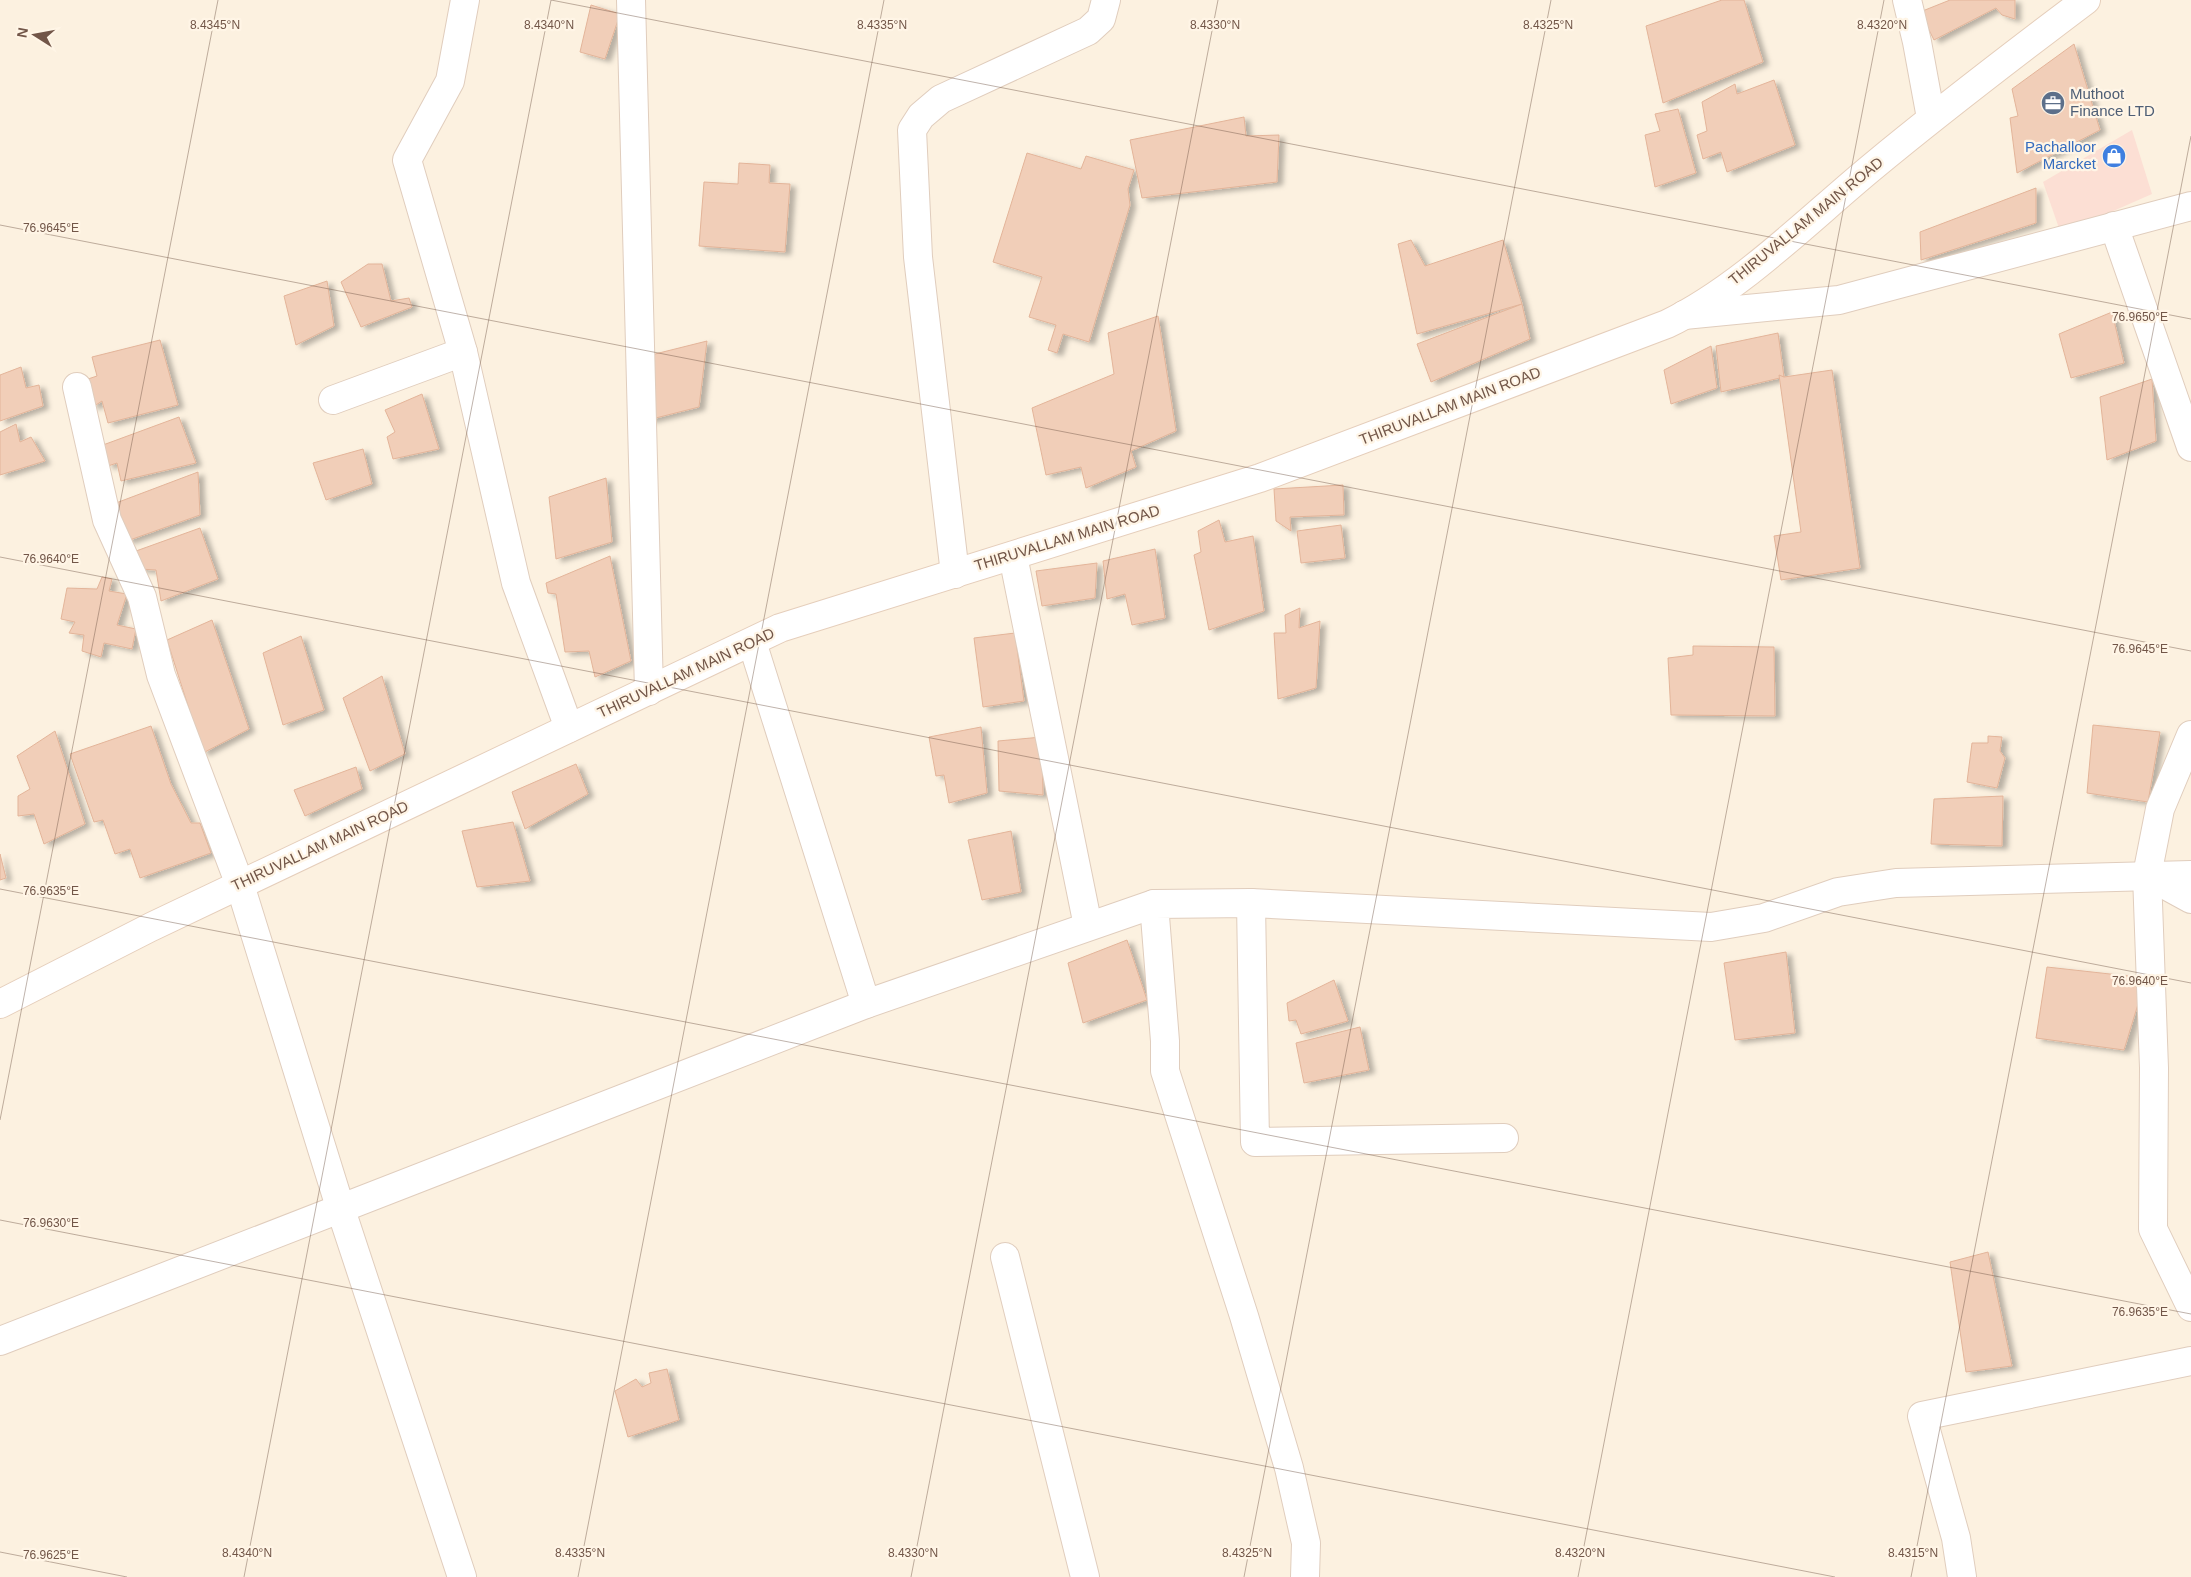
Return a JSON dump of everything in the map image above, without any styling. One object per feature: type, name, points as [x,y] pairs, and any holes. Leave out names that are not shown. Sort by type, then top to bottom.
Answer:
[{"type":"street","points":[[465,0],[450,81],[407,160],[463,352],[516,583],[569,728]]},
{"type":"street","points":[[631,0],[649,691]]},
{"type":"street","points":[[955,574],[918,257],[912,130],[921,116],[941,99],[1088,31],[1101,18],[1106,0]]},
{"type":"street","points":[[1907,0],[1917,42],[1930,118]]},
{"type":"street","name":"THIRUVALLAM MAIN ROAD","points":[[0,1004],[240,885],[780,628],[1260,478],[1684,315],[1745,274],[1930,118],[2086,0]]},
{"type":"street","points":[[1684,315],[1838,300],[2191,206]]},
{"type":"street","points":[[2114,226],[2191,447]]},
{"type":"street","points":[[333,400],[463,352]]},
{"type":"street","points":[[77,387],[106,520],[142,597],[161,675],[240,885],[341,1210],[462,1577]]},
{"type":"street","points":[[1013,556],[1088,926]]},
{"type":"street","points":[[752,642],[866,1004]]},
{"type":"street","points":[[2191,735],[2160,809],[2147,875],[2154,1068],[2153,1229],[2191,1307]]},
{"type":"street","points":[[2147,875],[2191,899]]},
{"type":"street","points":[[0,1341],[341,1210],[866,1004],[1154,904],[1251,903],[1711,927],[1764,918],[1838,892],[1896,884],[2191,875]]},
{"type":"street","points":[[1251,903],[1255,1142],[1504,1138]]},
{"type":"street","points":[[1154,904],[1165,1041],[1165,1071],[1244,1316],[1289,1468],[1306,1543],[1305,1577]]},
{"type":"street","points":[[1005,1257],[1085,1577]]},
{"type":"street","points":[[1962,1577],[1956,1538],[1922,1416],[2191,1361]]},
{"type":"shaded area","name":"Pachalloor Marcket","points":[[2132,130],[2152,194],[2061,234],[2043,182]]},
{"type":"building","points":[[1722,0],[1744,0],[1763,62],[1663,103],[1646,26]]},
{"type":"building","points":[[1950,0],[2015,0],[2015,19],[2002,15],[1996,8],[1934,40],[1920,12]]},
{"type":"building","points":[[591,5],[620,14],[605,59],[580,52]]},
{"type":"building","name":"Muthoot Finance LTD","points":[[2074,44],[2100,130],[2017,173],[2010,118],[2018,116],[2012,89]]},
{"type":"building","points":[[1774,80],[1795,145],[1727,172],[1721,152],[1703,159],[1697,135],[1707,131],[1702,102],[1735,84],[1737,94]]},
{"type":"building","points":[[1678,109],[1696,173],[1655,187],[1645,135],[1660,131],[1655,114]]},
{"type":"building","points":[[1244,117],[1246,136],[1279,135],[1277,182],[1142,198],[1130,140]]},
{"type":"building","points":[[1027,153],[1081,169],[1086,156],[1134,170],[1128,189],[1130,205],[1089,342],[1063,334],[1057,353],[1048,350],[1056,325],[1029,317],[1042,277],[993,262]]},
{"type":"building","points":[[739,163],[770,165],[769,183],[790,184],[785,252],[699,246],[704,182],[738,184]]},
{"type":"building","points":[[2036,188],[2036,223],[1921,260],[1920,232]]},
{"type":"building","points":[[1411,240],[1425,266],[1503,240],[1522,304],[1417,334],[1398,244]]},
{"type":"building","points":[[368,264],[382,264],[391,301],[409,298],[412,307],[361,327],[341,282]]},
{"type":"building","points":[[327,281],[334,326],[296,345],[284,296]]},
{"type":"building","points":[[1522,304],[1530,339],[1431,382],[1417,344]]},
{"type":"building","points":[[2112,312],[2124,363],[2071,378],[2059,334]]},
{"type":"building","points":[[1158,316],[1176,431],[1131,451],[1136,467],[1086,488],[1081,467],[1046,475],[1032,408],[1114,374],[1108,333]]},
{"type":"building","points":[[1778,333],[1784,377],[1721,392],[1716,346]]},
{"type":"building","points":[[160,340],[178,405],[108,423],[102,401],[93,407],[85,380],[97,376],[92,357]]},
{"type":"building","points":[[707,341],[699,407],[648,420],[647,356]]},
{"type":"building","points":[[1711,346],[1717,388],[1671,404],[1664,370]]},
{"type":"building","points":[[21,367],[26,388],[39,385],[43,406],[0,421],[0,375]]},
{"type":"building","points":[[1832,370],[1860,568],[1781,580],[1774,536],[1801,532],[1779,375],[1784,377]]},
{"type":"building","points":[[2152,379],[2156,441],[2107,460],[2100,397]]},
{"type":"building","points":[[422,394],[439,449],[393,459],[387,437],[395,432],[385,410]]},
{"type":"building","points":[[179,417],[196,463],[121,481],[117,463],[108,466],[103,445]]},
{"type":"building","points":[[16,424],[20,442],[31,437],[45,461],[0,475],[0,432]]},
{"type":"building","points":[[363,449],[372,484],[326,500],[313,463]]},
{"type":"building","points":[[198,472],[200,515],[127,541],[116,503]]},
{"type":"building","points":[[606,478],[612,542],[556,559],[549,497]]},
{"type":"building","points":[[1343,485],[1344,515],[1290,517],[1291,531],[1276,521],[1274,489]]},
{"type":"building","points":[[1219,520],[1225,542],[1253,536],[1264,611],[1209,630],[1194,555],[1201,552],[1198,531]]},
{"type":"building","points":[[1341,525],[1345,558],[1301,563],[1297,531]]},
{"type":"building","points":[[200,528],[218,579],[161,601],[156,570],[140,569],[136,551]]},
{"type":"building","points":[[1155,549],[1165,618],[1132,625],[1125,594],[1107,599],[1103,561]]},
{"type":"building","points":[[610,556],[631,661],[595,677],[589,651],[565,652],[556,594],[548,593],[546,583]]},
{"type":"building","points":[[1097,563],[1095,598],[1042,606],[1036,571]]},
{"type":"building","points":[[102,577],[112,579],[109,591],[127,594],[117,625],[136,629],[132,649],[104,643],[101,657],[82,651],[84,635],[69,633],[75,622],[61,619],[67,588],[97,589]]},
{"type":"building","points":[[1300,608],[1299,628],[1320,621],[1316,688],[1278,699],[1274,633],[1286,633],[1285,615]]},
{"type":"building","points":[[212,620],[249,729],[203,753],[167,640]]},
{"type":"building","points":[[1015,633],[1024,701],[983,707],[974,638]]},
{"type":"building","points":[[301,636],[324,710],[283,725],[263,653]]},
{"type":"building","points":[[1693,646],[1774,647],[1775,716],[1671,715],[1668,658],[1693,655]]},
{"type":"building","points":[[382,676],[405,754],[370,771],[343,698]]},
{"type":"building","points":[[2093,725],[2160,732],[2148,802],[2087,793]]},
{"type":"building","points":[[151,726],[171,784],[191,823],[200,823],[211,853],[140,878],[130,849],[115,854],[103,820],[94,822],[70,754]]},
{"type":"building","points":[[981,727],[987,793],[949,803],[944,775],[936,776],[929,737]]},
{"type":"building","points":[[55,731],[85,824],[44,844],[34,814],[18,816],[18,796],[30,789],[17,756]]},
{"type":"building","points":[[1988,736],[2002,737],[2000,751],[2005,758],[1997,788],[1967,782],[1972,743],[1988,743]]},
{"type":"building","points":[[1042,737],[1043,795],[999,791],[998,741]]},
{"type":"building","points":[[576,764],[588,794],[525,829],[512,792]]},
{"type":"building","points":[[356,767],[362,789],[305,816],[294,790]]},
{"type":"building","points":[[2003,796],[2002,846],[1931,844],[1934,799]]},
{"type":"building","points":[[513,822],[530,881],[477,887],[462,831]]},
{"type":"building","points":[[1011,831],[1021,892],[982,900],[968,840]]},
{"type":"building","points":[[0,854],[6,878],[0,880]]},
{"type":"building","points":[[1127,940],[1147,1000],[1083,1023],[1068,963]]},
{"type":"building","points":[[1786,952],[1795,1033],[1735,1040],[1724,963]]},
{"type":"building","points":[[2047,967],[2146,978],[2124,1050],[2036,1038]]},
{"type":"building","points":[[1334,980],[1348,1021],[1301,1034],[1296,1020],[1289,1021],[1287,1003]]},
{"type":"building","points":[[1360,1027],[1369,1070],[1304,1083],[1296,1043]]},
{"type":"building","points":[[1988,1252],[2012,1366],[1966,1372],[1950,1262]]},
{"type":"building","points":[[667,1369],[679,1420],[628,1437],[615,1391],[636,1379],[642,1387],[651,1383],[649,1373]]},
{"type":"place","name":"Muthoot Finance LTD","points":[[2053,103]]},
{"type":"place","name":"Pachalloor Marcket","points":[[2114,156]]}]
